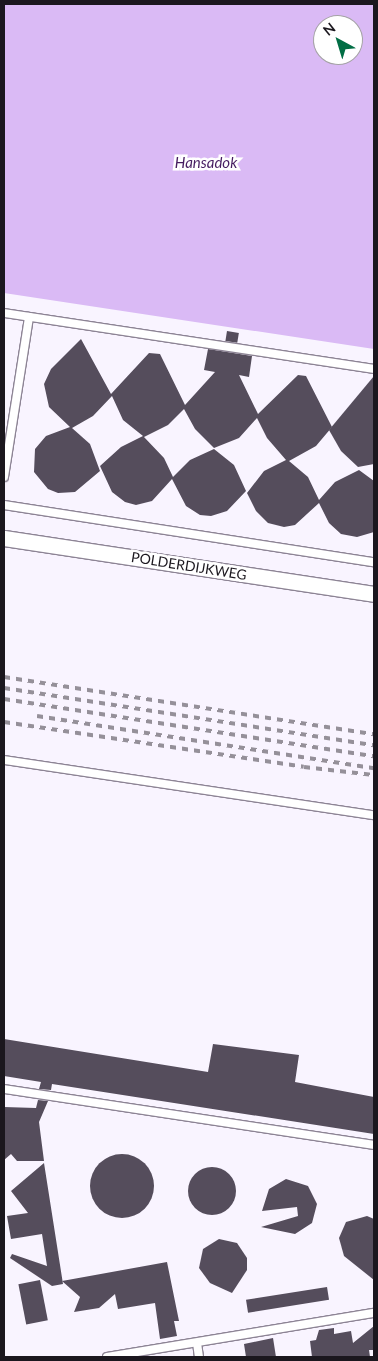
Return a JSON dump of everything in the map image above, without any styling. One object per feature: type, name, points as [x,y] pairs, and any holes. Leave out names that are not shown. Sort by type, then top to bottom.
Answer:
[{"type":"street","name":"POLDERDIJKWEG","points":[[4,538],[374,594]]},
{"type":"lane","points":[[4,312],[374,369]]},
{"type":"lane","points":[[4,477],[29,317]]},
{"type":"lane","points":[[4,505],[374,562]]},
{"type":"lane","points":[[4,760],[374,815]]},
{"type":"lane","points":[[4,1089],[374,1145]]},
{"type":"lane","points":[[107,1357],[374,1313]]},
{"type":"lane","points":[[196,1343],[199,1357]]},
{"type":"water","name":"Hansadok","points":[[4,4],[374,4],[374,349],[4,293]]},
{"type":"building","points":[[227,331],[239,333],[237,343],[225,341]]},
{"type":"building","points":[[81,339],[111,394],[149,353],[160,354],[185,405],[215,372],[204,370],[208,349],[252,356],[249,377],[239,375],[258,414],[298,375],[306,376],[332,427],[316,446],[289,461],[308,477],[319,500],[335,482],[359,470],[374,481],[374,532],[357,537],[341,534],[329,523],[319,503],[295,525],[284,527],[268,523],[256,511],[247,493],[264,471],[286,460],[267,438],[257,418],[239,438],[214,448],[195,429],[184,409],[168,425],[144,437],[164,458],[173,477],[190,460],[214,449],[234,465],[246,491],[227,511],[211,516],[200,515],[186,506],[172,479],[152,501],[136,505],[125,502],[112,492],[100,466],[121,447],[143,436],[123,420],[112,396],[93,416],[72,428],[90,444],[100,471],[75,492],[58,493],[48,489],[34,472],[35,449],[46,436],[70,427],[49,407],[44,384],[51,369]]},
{"type":"building","points":[[374,376],[374,464],[358,467],[341,451],[329,430]]},
{"type":"building","points":[[4,1039],[208,1072],[213,1044],[299,1055],[295,1082],[374,1097],[374,1134],[52,1084],[51,1090],[39,1089],[41,1082],[4,1076]]},
{"type":"building","points":[[38,1100],[48,1101],[39,1122],[44,1161],[17,1161],[11,1154],[4,1160],[4,1107],[36,1108]]},
{"type":"building","points":[[116,1154],[128,1154],[145,1163],[152,1174],[154,1186],[152,1198],[145,1209],[128,1218],[116,1218],[104,1213],[95,1204],[90,1192],[90,1180],[95,1168],[104,1159]]},
{"type":"building","points":[[44,1163],[63,1284],[52,1286],[10,1258],[12,1254],[47,1266],[42,1234],[11,1239],[7,1216],[28,1213],[11,1191]]},
{"type":"building","points":[[207,1167],[217,1167],[226,1171],[232,1177],[235,1182],[235,1200],[226,1211],[217,1215],[207,1215],[198,1211],[192,1205],[188,1196],[188,1186],[192,1177],[198,1171]]},
{"type":"building","points":[[286,1179],[308,1186],[317,1204],[312,1223],[295,1234],[261,1227],[298,1216],[297,1207],[262,1211],[269,1189]]},
{"type":"building","points":[[367,1216],[374,1219],[374,1280],[344,1256],[339,1238],[346,1222]]},
{"type":"building","points":[[219,1239],[237,1243],[247,1258],[247,1270],[232,1293],[210,1283],[199,1268],[203,1249]]},
{"type":"building","points":[[167,1262],[179,1321],[174,1321],[177,1336],[160,1339],[155,1303],[118,1309],[115,1294],[99,1308],[74,1312],[80,1297],[62,1281]]},
{"type":"building","points":[[40,1280],[48,1320],[26,1324],[18,1284]]},
{"type":"building","points":[[327,1287],[329,1300],[248,1313],[246,1300]]},
{"type":"building","points":[[374,1326],[374,1350],[369,1350],[370,1357],[312,1357],[310,1341],[316,1340],[319,1330],[334,1328],[334,1334],[351,1331],[353,1343]]},
{"type":"building","points":[[273,1338],[276,1357],[246,1357],[244,1344]]},
{"type":"railway","points":[[4,677],[374,734]]},
{"type":"railway","points":[[4,688],[374,745]]},
{"type":"railway","points":[[4,699],[374,756]]},
{"type":"railway","points":[[37,716],[374,768]]},
{"type":"railway","points":[[4,722],[304,767],[374,775]]}]
